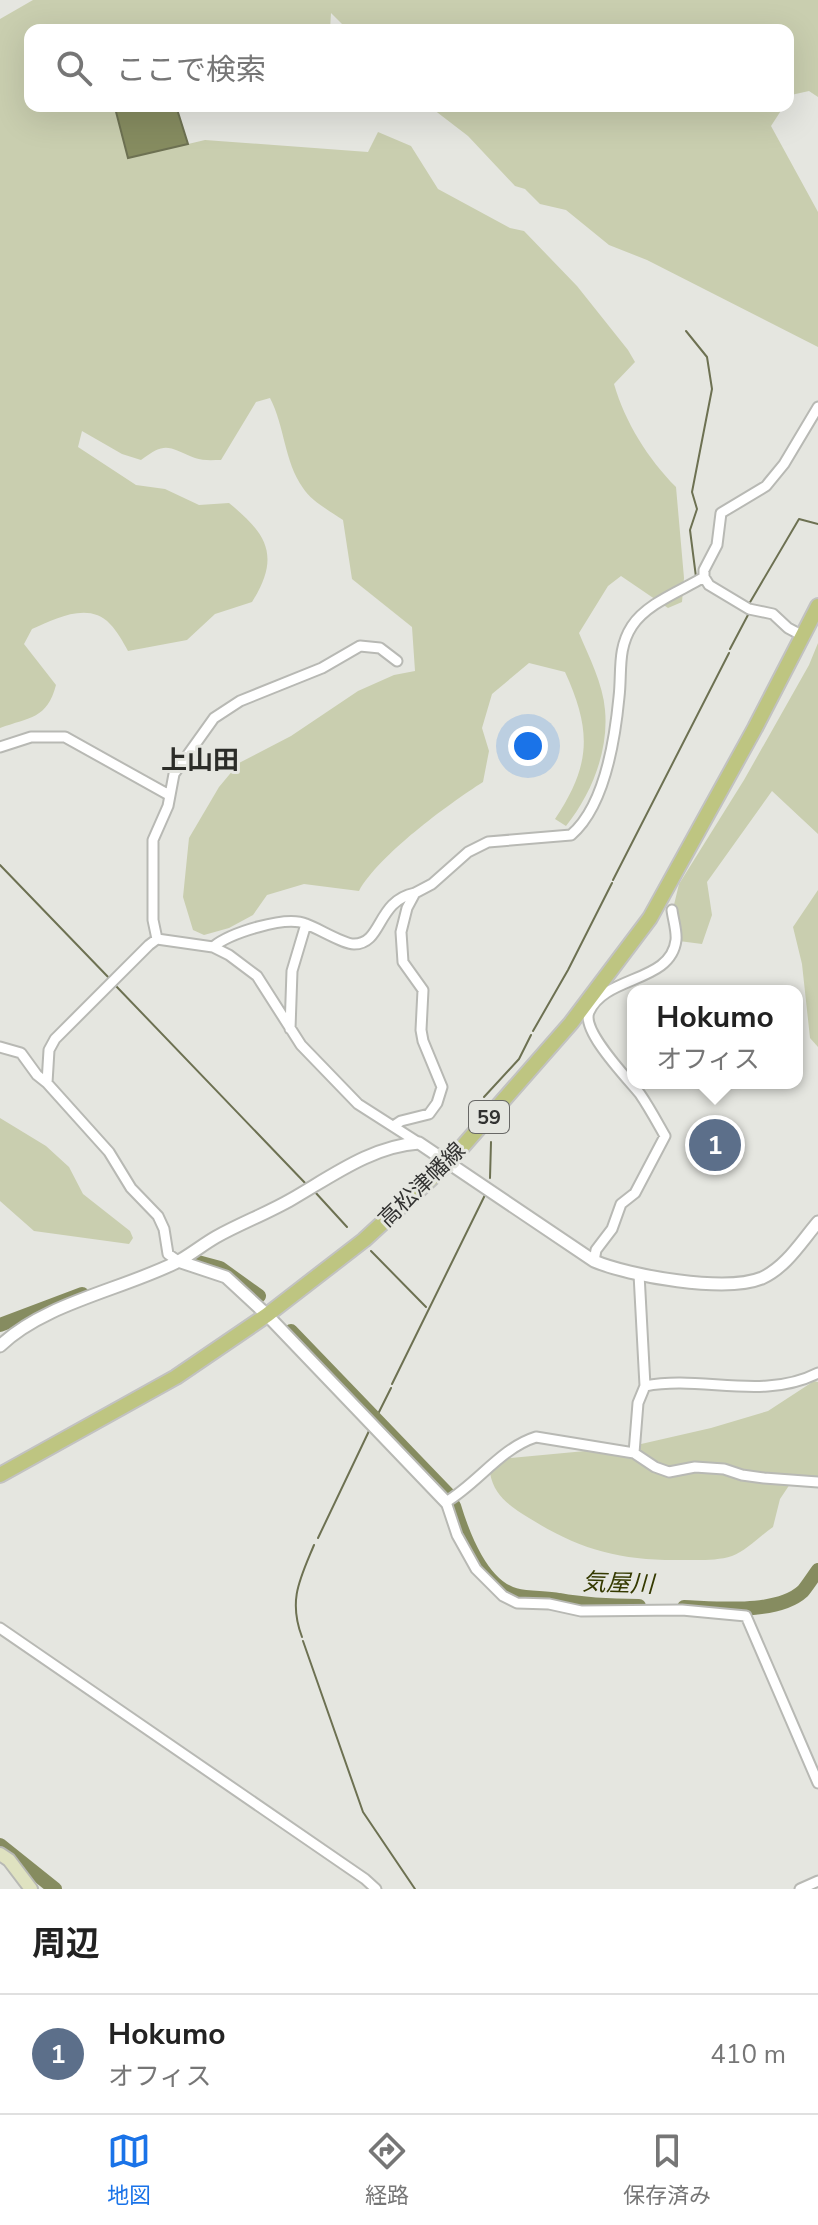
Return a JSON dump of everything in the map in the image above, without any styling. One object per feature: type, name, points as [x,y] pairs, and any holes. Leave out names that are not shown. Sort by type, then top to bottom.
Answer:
[{"type":"main road","name":"高松津幡線","points":[[0,1475],[176,1377],[267,1315],[364,1240],[449,1162],[571,1023],[612,982],[650,918],[818,606]]},
{"type":"main road","points":[[0,1854],[9,1860],[31,1889]]},
{"type":"street","points":[[803,636],[768,611],[749,609],[729,599],[709,585],[704,570],[717,545],[721,513],[766,486],[784,464],[818,409]]},
{"type":"street","points":[[213,947],[265,925],[298,920],[347,942],[362,942],[372,936],[393,902],[432,884],[468,852],[488,842],[571,835],[579,828],[605,779],[619,696],[619,656],[632,626],[650,608],[704,577]]},
{"type":"street","points":[[157,939],[153,920],[153,840],[168,806],[174,774],[214,718],[240,701],[322,668],[360,646],[380,648],[397,661]]},
{"type":"street","points":[[0,747],[31,737],[65,737],[169,795]]},
{"type":"street","points":[[395,1125],[429,1114],[437,1103],[442,1087],[421,1030],[423,990],[403,962],[402,922],[415,893]]},
{"type":"street","points":[[627,1079],[604,1050],[588,1018],[591,1008],[612,982],[660,967],[667,959],[676,939],[672,910]]},
{"type":"street","points":[[290,1029],[292,971],[306,924]]},
{"type":"street","points":[[157,939],[213,947],[229,955],[257,976],[301,1045],[358,1104],[395,1125],[594,1261],[615,1270],[724,1285],[744,1284],[764,1277],[782,1265],[818,1222]]},
{"type":"street","points":[[47,1083],[49,1050],[55,1039],[157,939]]},
{"type":"street","points":[[0,1047],[21,1053],[37,1075],[109,1152],[131,1188],[158,1216],[164,1229],[168,1254],[178,1261],[226,1277],[267,1315],[446,1502],[457,1535],[476,1569],[503,1596],[517,1603],[549,1604],[581,1611],[682,1610],[746,1616],[818,1783]]},
{"type":"street","points":[[594,1261],[596,1250],[612,1229],[621,1204],[635,1193],[665,1136],[635,1089]]},
{"type":"street","points":[[0,1346],[29,1322],[178,1261],[368,1155],[400,1144],[419,1143]]},
{"type":"street","points":[[634,1453],[638,1403],[645,1386],[639,1274]]},
{"type":"street","points":[[645,1386],[666,1382],[709,1386],[780,1386],[818,1373]]},
{"type":"street","points":[[446,1502],[521,1442],[536,1437],[634,1453],[669,1472],[695,1467],[818,1482]]},
{"type":"street","points":[[0,1628],[150,1728],[376,1889]]},
{"type":"street","points":[[800,1889],[818,1881]]},
{"type":"shaded area","points":[[33,0],[818,0],[818,97],[809,91],[794,94],[794,24],[342,24],[331,13],[330,24],[24,24],[24,112],[117,112],[129,158],[205,140],[368,152],[378,132],[411,146],[438,189],[510,228],[524,231],[577,286],[628,350],[635,362],[614,384],[624,412],[639,439],[676,487],[684,578],[682,602],[668,608],[621,576],[608,586],[579,633],[602,690],[604,741],[590,786],[566,826],[555,819],[576,782],[581,764],[584,747],[580,712],[565,672],[529,663],[492,694],[482,728],[489,751],[483,782],[433,817],[398,847],[359,891],[304,884],[267,895],[253,915],[229,928],[204,935],[193,930],[183,897],[189,838],[219,787],[239,763],[291,736],[358,691],[394,675],[415,671],[412,627],[352,579],[343,520],[311,497],[297,478],[270,398],[256,402],[221,460],[198,459],[162,448],[141,460],[122,454],[82,431],[78,447],[136,485],[165,489],[199,505],[229,503],[261,536],[266,547],[266,571],[252,602],[215,614],[187,640],[128,651],[102,617],[82,613],[61,617],[32,629],[24,644],[56,685],[48,705],[42,711],[29,719],[0,728],[0,19]]},
{"type":"shaded area","points":[[116,112],[178,112],[188,144],[128,158]]},
{"type":"shaded area","points":[[437,112],[780,112],[771,126],[818,212],[818,347],[647,260],[609,245],[566,210],[540,204],[525,189],[515,186],[468,136]]},
{"type":"shaded area","points":[[818,643],[818,834],[772,791],[707,882],[712,915],[702,944],[679,941],[673,909],[679,884],[744,780],[809,665]]},
{"type":"shaded area","points":[[818,890],[818,1047],[810,1038],[802,964],[793,927]]},
{"type":"shaded area","points":[[0,1118],[46,1146],[69,1167],[83,1194],[130,1231],[133,1238],[129,1244],[34,1231],[0,1201]]},
{"type":"shaded area","points":[[814,1381],[818,1382],[818,1485],[790,1484],[780,1499],[773,1527],[732,1556],[707,1560],[660,1560],[620,1556],[584,1546],[522,1514],[504,1500],[492,1481],[490,1473],[500,1459],[628,1447],[711,1428],[768,1411]]},
{"type":"waterway","points":[[686,331],[707,357],[712,389],[692,492],[697,509],[690,530],[696,577]]},
{"type":"waterway","points":[[749,604],[799,519],[818,524]]},
{"type":"waterway","points":[[716,594],[737,607]]},
{"type":"waterway","points":[[730,649],[749,613]]},
{"type":"waterway","points":[[613,880],[729,653]]},
{"type":"waterway","points":[[0,865],[110,979]]},
{"type":"waterway","points":[[533,1031],[612,883]]},
{"type":"waterway","points":[[115,985],[307,1185]]},
{"type":"waterway","points":[[484,1097],[519,1059],[531,1035]]},
{"type":"waterway","points":[[490,1178],[491,1142]]},
{"type":"waterway","points":[[315,1192],[347,1227]]},
{"type":"waterway","points":[[392,1384],[485,1195]]},
{"type":"waterway","points":[[371,1251],[426,1307]]},
{"type":"waterway","name":"気屋川","points":[[194,1261],[220,1268],[259,1296]]},
{"type":"waterway","name":"気屋川","points":[[0,1325],[82,1294]]},
{"type":"waterway","name":"気屋川","points":[[291,1331],[448,1494]]},
{"type":"waterway","points":[[379,1412],[391,1388]]},
{"type":"waterway","points":[[318,1538],[369,1431]]},
{"type":"waterway","name":"気屋川","points":[[454,1506],[476,1558],[493,1582],[503,1590],[526,1597],[639,1606]]},
{"type":"waterway","points":[[302,1637],[296,1601],[300,1579],[314,1545]]},
{"type":"waterway","name":"気屋川","points":[[684,1607],[729,1609],[778,1604],[803,1591],[818,1570]]},
{"type":"waterway","points":[[303,1641],[363,1812],[415,1889]]},
{"type":"waterway","points":[[0,1845],[55,1889]]},
{"type":"place","name":"Hokumo","points":[[715,1145]]},
{"type":"district","name":"上山田","points":[[200,760]]}]
